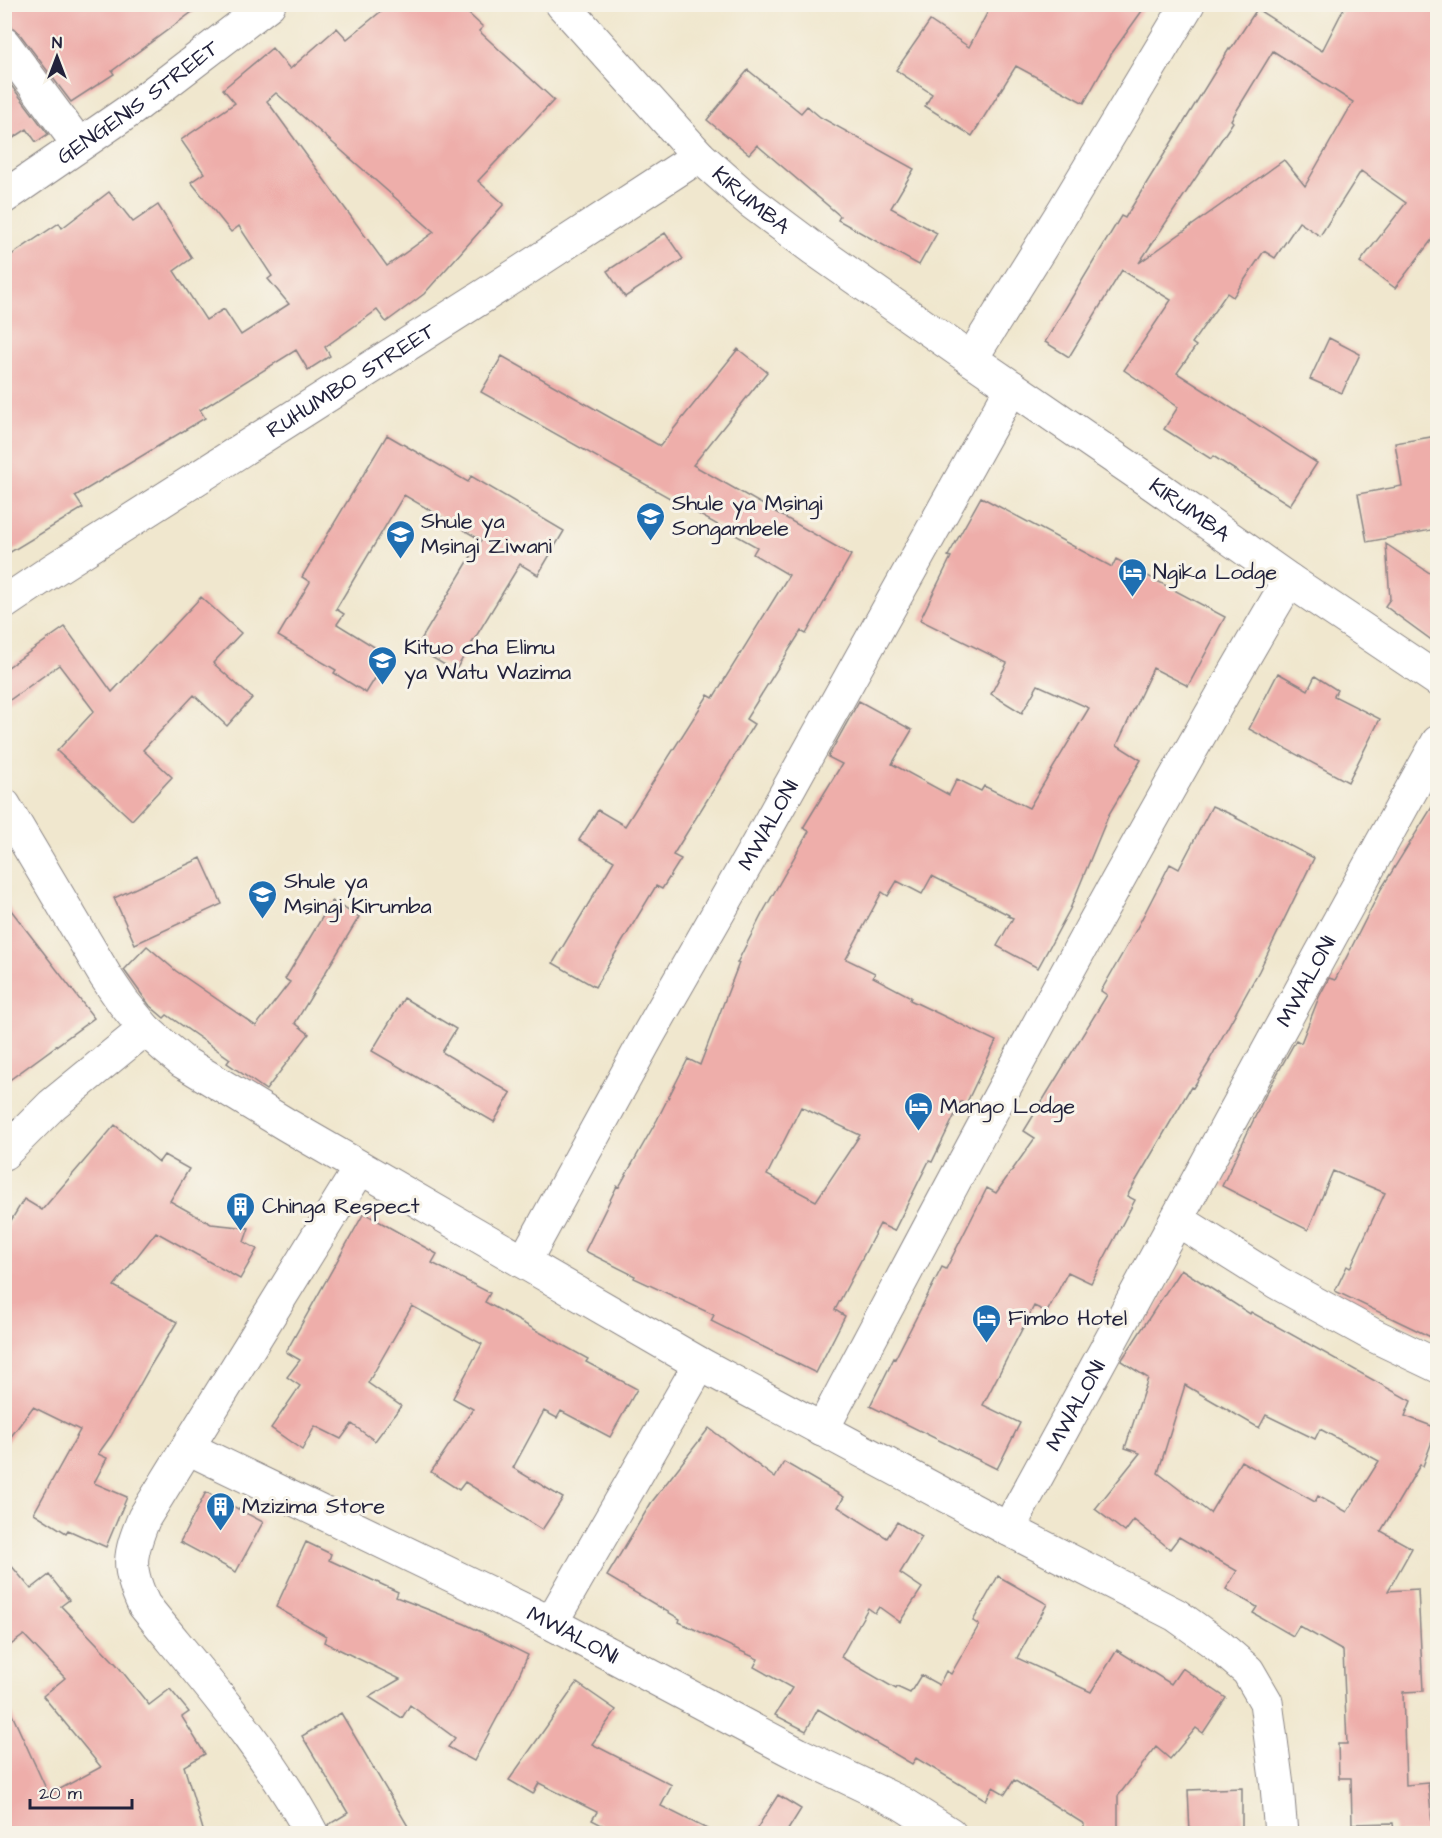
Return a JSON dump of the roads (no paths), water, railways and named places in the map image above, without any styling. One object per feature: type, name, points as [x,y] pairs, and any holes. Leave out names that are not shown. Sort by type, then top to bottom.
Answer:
[{"type":"street","name":"GENGENIS STREET","points":[[4,197],[132,109],[269,4]]},
{"type":"street","name":"KIRUMBA","points":[[562,4],[699,156],[750,201],[814,249],[971,359],[1437,680]]},
{"type":"street","points":[[971,359],[1065,210],[1188,4]]},
{"type":"street","points":[[4,44],[79,145]]},
{"type":"street","name":"RUHUMBO STREET","points":[[4,603],[699,156]]},
{"type":"street","name":"MWALONI","points":[[524,1262],[650,1032],[760,840],[1012,387]]},
{"type":"street","points":[[822,1430],[1096,918],[1200,731],[1289,580]]},
{"type":"street","name":"MWALONI","points":[[1008,1529],[1437,742]]},
{"type":"street","points":[[4,805],[123,1002],[146,1029],[183,1062],[360,1168],[700,1364],[1008,1529],[1176,1615],[1218,1645],[1248,1671],[1266,1702],[1281,1833]]},
{"type":"street","points":[[4,1153],[52,1105],[146,1029]]},
{"type":"street","points":[[312,1833],[295,1802],[240,1723],[144,1605],[135,1585],[131,1565],[133,1545],[144,1518],[360,1168]]},
{"type":"street","points":[[1178,1220],[1278,1283],[1375,1336],[1437,1366]]},
{"type":"street","points":[[551,1623],[700,1364]]},
{"type":"street","name":"MWALONI","points":[[188,1448],[551,1623],[798,1754],[901,1803],[950,1833]]},
{"type":"place","name":"Shule ya Msingi Songambele","points":[[651,542]]},
{"type":"place","name":"Shule ya Msingi Ziwani","points":[[400,560]]},
{"type":"place","name":"Ngika Lodge","points":[[1132,598]]},
{"type":"place","name":"Kituo cha Elimu ya Watu Wazima","points":[[383,686]]},
{"type":"place","name":"Shule ya Msingi Kirumba","points":[[263,920]]},
{"type":"place","name":"Mango Lodge","points":[[919,1132]]},
{"type":"place","name":"Chinga Respect","points":[[241,1232]]},
{"type":"place","name":"Fimbo Hotel","points":[[987,1344]]},
{"type":"place","name":"Mzizima Store","points":[[221,1532]]}]
